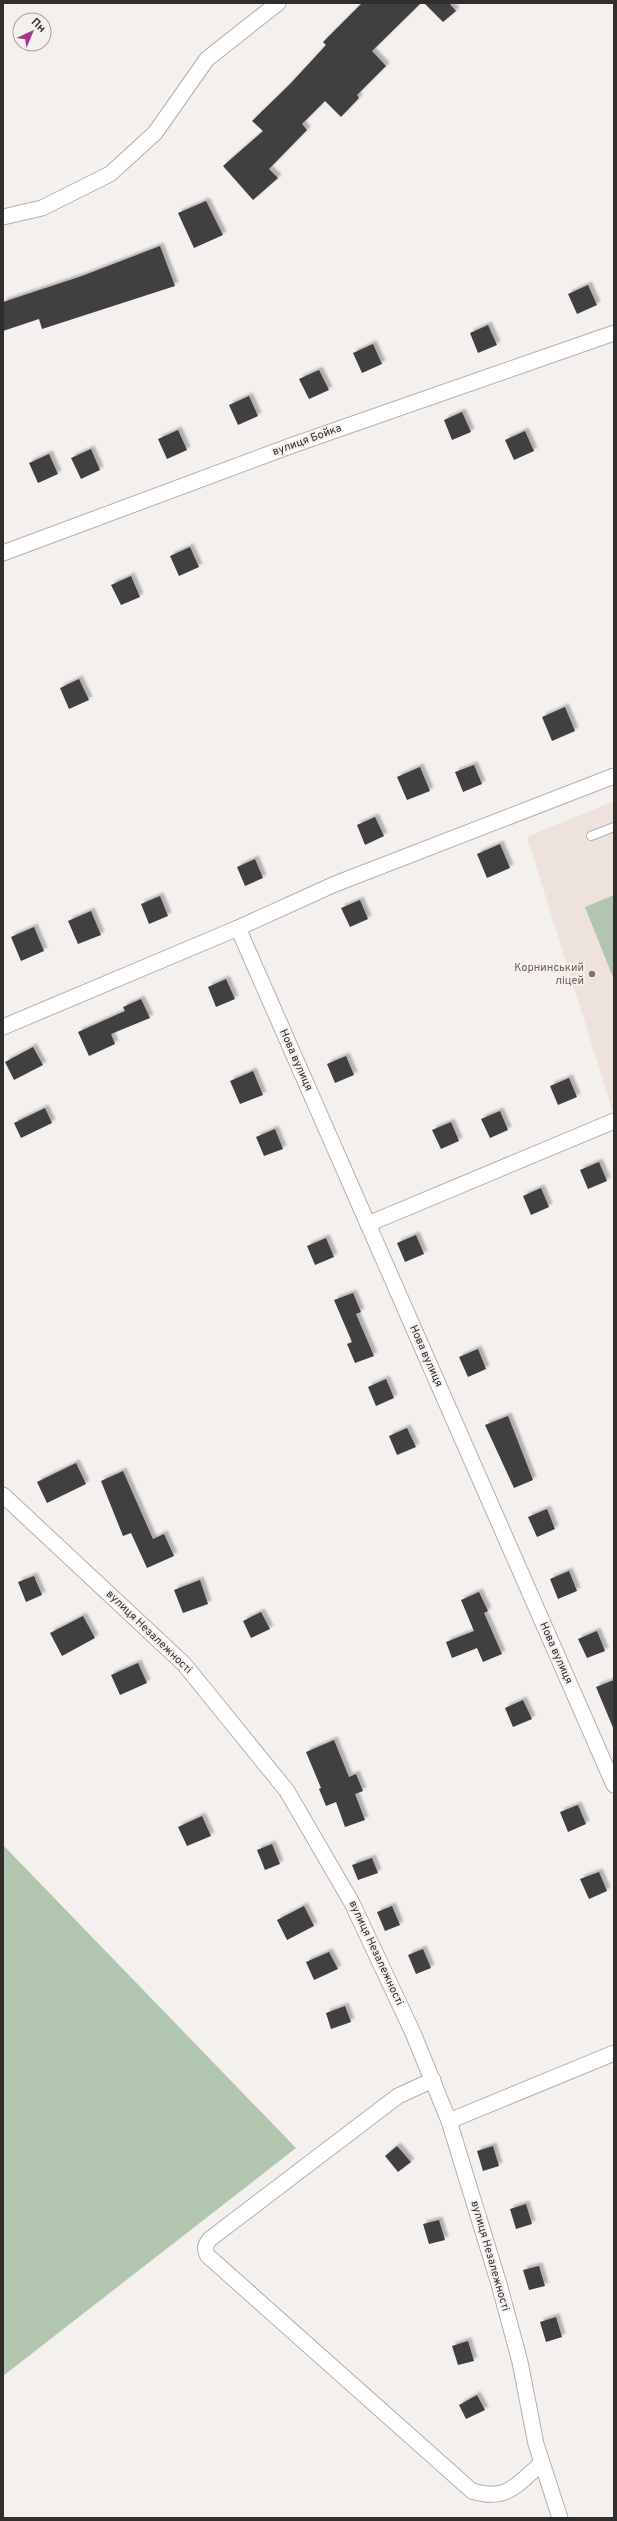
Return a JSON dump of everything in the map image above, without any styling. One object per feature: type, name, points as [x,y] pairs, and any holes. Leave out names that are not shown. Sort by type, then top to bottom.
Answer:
[{"type":"street","points":[[3,217],[42,208],[110,174],[155,133],[207,59],[278,3]]},
{"type":"street","name":"вулиця Бойка","points":[[3,553],[293,445],[614,333]]},
{"type":"street","points":[[3,1027],[238,928],[335,884],[614,776]]},
{"type":"street","name":"Нова вулиця","points":[[238,928],[614,1785]]},
{"type":"street","points":[[368,1224],[614,1121]]},
{"type":"street","name":"вулиця Незалежності","points":[[3,1495],[184,1664],[287,1791],[352,1903],[413,2033],[449,2121],[499,2284],[520,2362],[542,2463],[560,2518]]},
{"type":"street","points":[[449,2121],[614,2053]]},
{"type":"street","points":[[432,2080],[391,2101],[210,2239],[205,2245],[205,2251],[208,2256],[472,2491],[487,2495],[506,2493],[542,2463]]},
{"type":"lane","points":[[591,836],[614,827]]},
{"type":"shaded area","name":"Корнинський ліцей","points":[[614,801],[614,1112],[613,1112],[527,837]]},
{"type":"green space","points":[[614,895],[614,980],[585,907]]},
{"type":"green space","points":[[3,1845],[296,2148],[3,2376]]},
{"type":"building","points":[[362,3],[421,3],[372,51],[386,66],[357,95],[359,98],[341,117],[325,101],[302,124],[307,130],[269,169],[278,178],[253,200],[223,166],[263,131],[252,121],[290,84],[326,45],[323,42]]},
{"type":"building","points":[[424,3],[449,3],[456,11],[443,22]]},
{"type":"building","points":[[206,201],[223,235],[194,248],[178,213]]},
{"type":"building","points":[[160,246],[175,286],[42,329],[39,319],[3,331],[3,302],[82,276]]},
{"type":"building","points":[[588,285],[597,305],[577,314],[568,294]]},
{"type":"building","points":[[488,325],[497,345],[478,353],[470,333]]},
{"type":"building","points":[[373,344],[382,364],[362,373],[353,353]]},
{"type":"building","points":[[319,370],[329,390],[309,399],[299,379]]},
{"type":"building","points":[[249,396],[258,416],[238,425],[229,405]]},
{"type":"building","points":[[462,412],[471,432],[452,440],[444,420]]},
{"type":"building","points":[[178,430],[187,450],[167,459],[158,439]]},
{"type":"building","points":[[525,431],[534,451],[514,460],[505,440]]},
{"type":"building","points":[[91,449],[100,470],[81,479],[71,458]]},
{"type":"building","points":[[49,454],[58,474],[38,483],[29,463]]},
{"type":"building","points":[[190,547],[199,567],[179,576],[170,556]]},
{"type":"building","points":[[131,576],[140,597],[121,605],[111,585]]},
{"type":"building","points":[[79,679],[89,700],[69,709],[60,688]]},
{"type":"building","points":[[565,707],[575,731],[552,741],[542,717]]},
{"type":"building","points":[[474,765],[482,784],[463,792],[455,772]]},
{"type":"building","points":[[420,767],[430,791],[407,800],[397,777]]},
{"type":"building","points":[[375,817],[384,836],[365,845],[357,825]]},
{"type":"building","points":[[500,844],[510,868],[487,878],[477,854]]},
{"type":"building","points":[[255,859],[263,878],[245,886],[237,867]]},
{"type":"building","points":[[160,896],[168,916],[149,924],[141,904]]},
{"type":"building","points":[[360,900],[368,919],[350,927],[341,908]]},
{"type":"building","points":[[91,911],[101,935],[78,944],[68,921]]},
{"type":"building","points":[[34,927],[44,951],[21,961],[11,937]]},
{"type":"building","points":[[226,979],[235,999],[216,1007],[208,987]]},
{"type":"building","points":[[141,999],[150,1018],[111,1034],[115,1044],[89,1056],[78,1032],[125,1011],[123,1007]]},
{"type":"building","points":[[33,1047],[43,1065],[14,1080],[5,1062]]},
{"type":"building","points":[[346,1056],[354,1075],[335,1083],[327,1064]]},
{"type":"building","points":[[253,1071],[263,1095],[240,1104],[230,1081]]},
{"type":"building","points":[[569,1078],[577,1097],[558,1105],[550,1086]]},
{"type":"building","points":[[45,1108],[52,1123],[21,1138],[14,1123]]},
{"type":"building","points":[[500,1111],[508,1130],[490,1138],[481,1119]]},
{"type":"building","points":[[451,1122],[459,1141],[441,1149],[432,1130]]},
{"type":"building","points":[[275,1129],[283,1149],[264,1156],[256,1137]]},
{"type":"building","points":[[599,1162],[607,1181],[588,1189],[580,1170]]},
{"type":"building","points":[[541,1188],[549,1207],[531,1215],[523,1196]]},
{"type":"building","points":[[416,1235],[424,1254],[405,1262],[397,1243]]},
{"type":"building","points":[[326,1238],[334,1257],[315,1265],[307,1246]]},
{"type":"building","points":[[353,1293],[361,1312],[356,1314],[374,1356],[355,1363],[347,1344],[352,1342],[334,1300]]},
{"type":"building","points":[[478,1349],[486,1369],[468,1377],[459,1357]]},
{"type":"building","points":[[386,1379],[394,1398],[376,1406],[368,1387]]},
{"type":"building","points":[[508,1416],[533,1480],[514,1488],[485,1425]]},
{"type":"building","points":[[407,1428],[416,1447],[397,1455],[389,1436]]},
{"type":"building","points":[[76,1463],[86,1484],[47,1503],[37,1482]]},
{"type":"building","points":[[123,1471],[153,1539],[164,1534],[174,1556],[147,1568],[131,1533],[123,1536],[101,1481]]},
{"type":"building","points":[[547,1509],[555,1529],[537,1537],[528,1517]]},
{"type":"building","points":[[569,1571],[577,1591],[558,1599],[550,1579]]},
{"type":"building","points":[[34,1576],[42,1595],[26,1602],[18,1582]]},
{"type":"building","points":[[200,1580],[208,1604],[183,1613],[174,1590]]},
{"type":"building","points":[[479,1592],[488,1611],[484,1613],[502,1654],[483,1662],[477,1648],[452,1658],[446,1642],[474,1631],[461,1600]]},
{"type":"building","points":[[261,1612],[270,1629],[251,1638],[243,1621]]},
{"type":"building","points":[[83,1616],[95,1638],[62,1656],[50,1633]]},
{"type":"building","points":[[597,1631],[605,1651],[587,1658],[578,1639]]},
{"type":"building","points":[[138,1663],[147,1683],[120,1695],[111,1675]]},
{"type":"building","points":[[614,1680],[614,1730],[596,1687]]},
{"type":"building","points":[[523,1700],[532,1719],[513,1727],[505,1708]]},
{"type":"building","points":[[334,1740],[349,1777],[356,1774],[363,1791],[355,1794],[365,1820],[345,1827],[336,1802],[326,1806],[319,1789],[321,1788],[306,1752]]},
{"type":"building","points":[[578,1805],[586,1824],[568,1832],[560,1812]]},
{"type":"building","points":[[202,1816],[211,1836],[187,1846],[178,1827]]},
{"type":"building","points":[[272,1844],[280,1864],[265,1870],[257,1850]]},
{"type":"building","points":[[372,1858],[378,1873],[358,1880],[352,1865]]},
{"type":"building","points":[[599,1872],[607,1891],[589,1899],[580,1879]]},
{"type":"building","points":[[304,1906],[314,1926],[287,1940],[277,1920]]},
{"type":"building","points":[[392,1906],[400,1925],[385,1931],[377,1912]]},
{"type":"building","points":[[423,1949],[431,1968],[416,1974],[408,1955]]},
{"type":"building","points":[[329,1952],[338,1969],[314,1980],[306,1962]]},
{"type":"building","points":[[345,2006],[351,2022],[331,2029],[326,2013]]},
{"type":"building","points":[[397,2146],[411,2162],[398,2172],[385,2156]]},
{"type":"building","points":[[493,2146],[499,2166],[483,2171],[477,2151]]},
{"type":"building","points":[[526,2204],[532,2224],[516,2229],[510,2209]]},
{"type":"building","points":[[439,2220],[445,2240],[429,2244],[423,2224]]},
{"type":"building","points":[[539,2266],[545,2286],[529,2290],[523,2270]]},
{"type":"building","points":[[556,2317],[562,2337],[546,2342],[540,2322]]},
{"type":"building","points":[[468,2341],[474,2361],[458,2365],[452,2346]]},
{"type":"building","points":[[477,2395],[485,2410],[466,2419],[459,2405]]},
{"type":"place","name":"Корнинський ліцей","points":[[592,974]]}]
